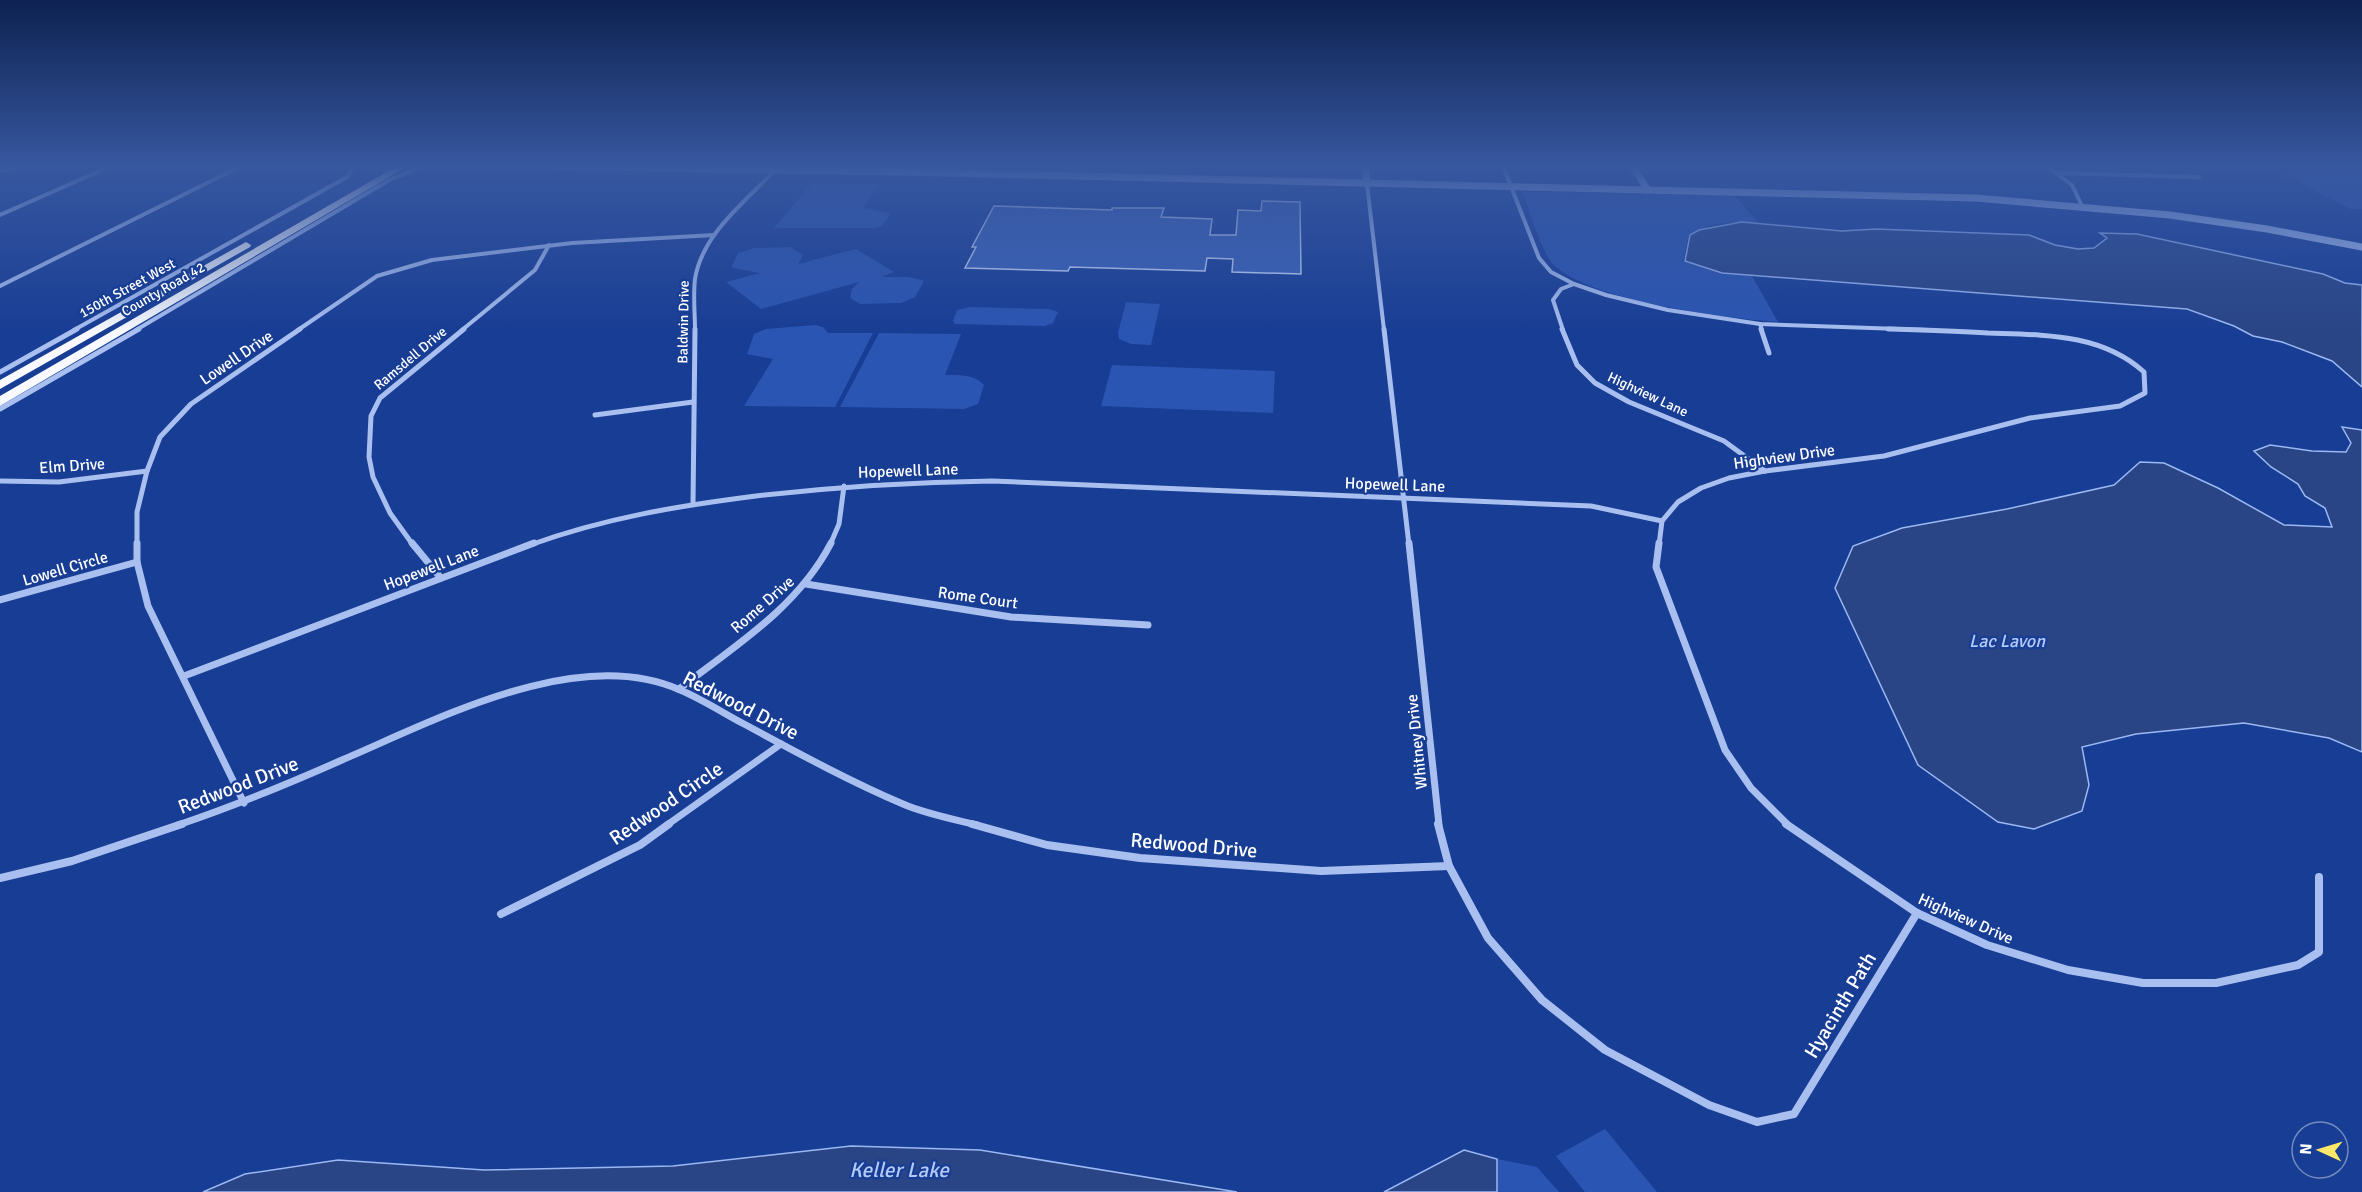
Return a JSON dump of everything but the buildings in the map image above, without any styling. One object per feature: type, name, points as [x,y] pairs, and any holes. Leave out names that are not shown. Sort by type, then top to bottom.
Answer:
[{"type":"highway","name":"County Road 42","points":[[0,385],[287,222]]},
{"type":"highway","name":"County Road 42","points":[[0,402],[308,222]]},
{"type":"street","points":[[0,286],[129,222]]},
{"type":"street","name":"150th Street West","points":[[0,372],[268,222]]},
{"type":"street","points":[[0,409],[63,375],[318,222]]},
{"type":"street","name":"Baldwin Drive","points":[[693,504],[694,280],[701,257],[714,235],[727,222]]},
{"type":"street","name":"Whitney Drive","points":[[1371,222],[1404,497],[1437,818],[1449,866],[1488,938],[1542,1000],[1605,1050],[1709,1105],[1757,1122],[1794,1114]]},
{"type":"street","name":"Highview Drive","points":[[1525,222],[1539,258],[1551,272],[1574,284],[1606,295],[1668,310],[1760,324],[2054,335],[2083,340],[2111,349],[2132,360],[2144,372],[2145,393],[2120,406],[2031,418],[1884,456],[1765,471],[1729,478],[1701,488],[1678,502],[1662,520],[1656,567],[1725,750],[1751,788],[1786,824],[1917,913],[1987,945],[2068,970],[2143,983],[2216,983],[2298,965],[2319,952],[2319,877]]},
{"type":"street","points":[[2204,222],[2361,245]]},
{"type":"street","name":"Lowell Drive","points":[[244,803],[148,606],[137,562],[137,512],[147,471],[160,437],[191,404],[377,276],[406,265],[441,256],[549,245],[640,237],[714,235]]},
{"type":"street","name":"Ramsdell Drive","points":[[440,577],[396,525],[376,489],[368,449],[371,410],[380,398],[535,270],[549,245]]},
{"type":"street","name":"Highview Lane","points":[[1574,284],[1561,289],[1553,300],[1575,359],[1583,372],[1598,385],[1619,396],[1726,442],[1765,471]]},
{"type":"street","points":[[1760,324],[1770,353]]},
{"type":"street","points":[[595,415],[693,402]]},
{"type":"street","name":"Elm Drive","points":[[0,481],[59,483],[147,471]]},
{"type":"street","name":"Hopewell Lane","points":[[184,676],[440,577],[576,528],[632,514],[693,504],[844,486],[992,481],[1404,497],[1591,506],[1662,520]]},
{"type":"street","name":"Rome Drive","points":[[679,689],[770,618],[806,584],[835,535],[844,486]]},
{"type":"street","name":"Lowell Circle","points":[[0,600],[137,562]]},
{"type":"street","name":"Rome Court","points":[[806,584],[1011,617],[1148,625]]},
{"type":"street","name":"Redwood Drive","points":[[0,878],[72,861],[244,803],[471,704],[525,687],[567,679],[608,676],[646,680],[679,689],[781,744],[904,805],[1047,845],[1140,858],[1321,871],[1449,866]]},
{"type":"street","name":"Redwood Circle","points":[[501,914],[640,845],[781,744]]},
{"type":"street","name":"Hyacinth Path","points":[[1794,1114],[1917,913]]},
{"type":"shaded area","points":[[779,222],[885,222],[882,226],[873,228],[774,228]]},
{"type":"shaded area","points":[[1533,222],[1758,222],[1759,223],[1723,223],[1705,227],[1689,235],[1683,261],[1722,274],[1752,276],[1778,322],[1693,312],[1626,298],[1596,288],[1571,277],[1553,264],[1540,241]]},
{"type":"shaded area","points":[[790,247],[803,255],[798,264],[856,249],[894,272],[881,277],[909,277],[924,281],[915,297],[901,303],[860,304],[850,298],[852,289],[859,282],[761,309],[726,282],[760,273],[733,268],[738,253],[754,248]]},
{"type":"shaded area","points":[[1126,302],[1160,304],[1151,345],[1131,344],[1119,339],[1118,333]]},
{"type":"shaded area","points":[[970,307],[1049,309],[1058,312],[1053,323],[1045,326],[955,324],[953,321],[957,310]]},
{"type":"shaded area","points":[[815,325],[823,327],[828,333],[873,333],[835,407],[744,406],[773,359],[747,354],[754,334],[766,329]]},
{"type":"shaded area","points":[[879,333],[961,334],[945,375],[966,376],[980,381],[984,385],[978,404],[964,409],[840,407]]},
{"type":"shaded area","points":[[1112,365],[1275,371],[1273,413],[1101,406]]},
{"type":"shaded area","points":[[1605,1129],[1657,1192],[1585,1192],[1556,1156]]},
{"type":"shaded area","points":[[1497,1159],[1537,1167],[1559,1192],[1497,1192]]},
{"type":"water","points":[[1742,222],[1842,231],[1876,229],[2029,235],[2055,245],[2078,249],[2094,248],[2107,238],[2100,233],[2137,234],[2323,274],[2345,283],[2362,285],[2362,387],[2332,361],[2282,342],[2253,336],[2234,326],[2187,309],[1722,273],[1685,261],[1690,235],[1699,230]]},
{"type":"water","name":"Lac Lavon","points":[[2342,427],[2362,430],[2362,752],[2329,738],[2244,723],[2136,734],[2082,747],[2089,785],[2082,811],[2034,829],[1998,822],[1918,765],[1835,588],[1853,546],[1902,528],[2007,509],[2114,485],[2140,462],[2164,463],[2218,488],[2284,525],[2332,527],[2325,508],[2305,496],[2298,484],[2271,467],[2254,451],[2270,445],[2312,451],[2346,452],[2351,443]]},
{"type":"water","name":"Keller Lake","points":[[851,1146],[980,1150],[1237,1192],[203,1192],[245,1174],[338,1160],[484,1170],[673,1166]]},
{"type":"water","points":[[1464,1150],[1497,1159],[1497,1192],[1384,1192]]}]
